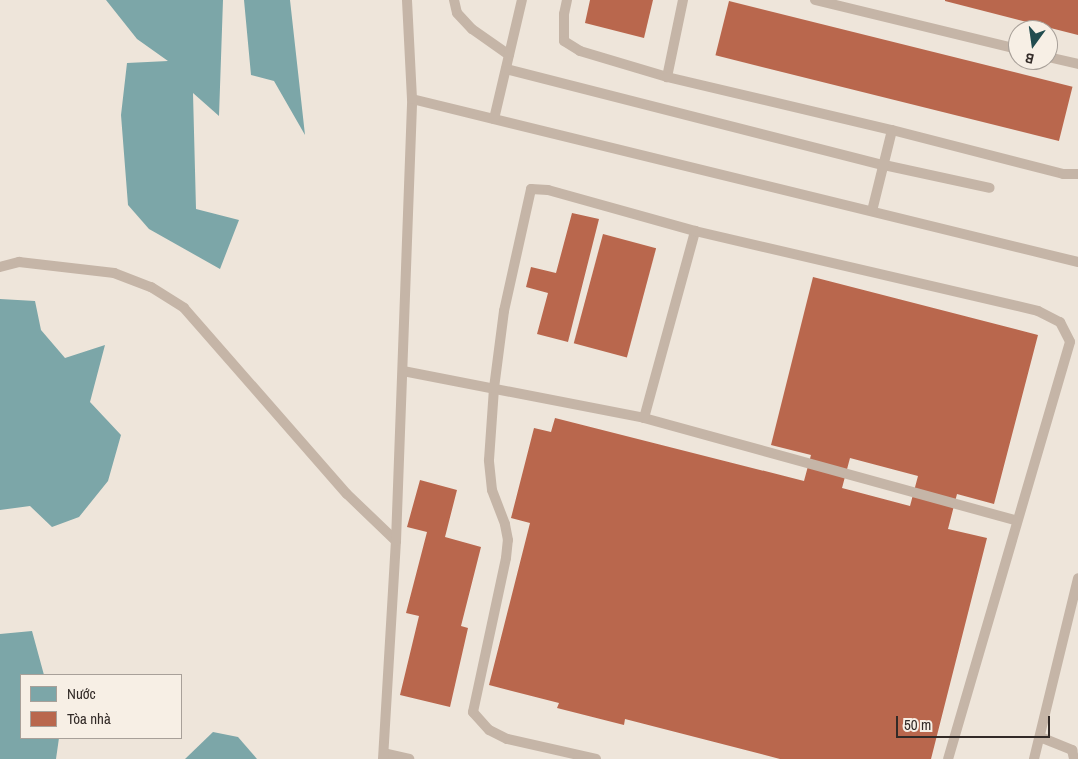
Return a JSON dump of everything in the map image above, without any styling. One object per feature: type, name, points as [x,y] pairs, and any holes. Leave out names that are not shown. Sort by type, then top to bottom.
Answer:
[{"type":"lane","points":[[407,0],[412,99],[396,541],[383,756],[409,759]]},
{"type":"lane","points":[[454,0],[457,13],[472,29],[509,55]]},
{"type":"lane","points":[[494,119],[522,0]]},
{"type":"lane","points":[[568,0],[564,14],[564,41],[580,51],[667,77],[892,130],[1063,174],[1078,174]]},
{"type":"lane","points":[[667,77],[683,0]]},
{"type":"lane","points":[[815,0],[1008,47]]},
{"type":"lane","points":[[1058,59],[1078,64]]},
{"type":"lane","points":[[506,70],[884,165],[990,188]]},
{"type":"lane","points":[[412,99],[1078,262]]},
{"type":"lane","points":[[872,211],[892,130]]},
{"type":"lane","points":[[596,759],[507,739],[489,730],[473,712],[506,558],[508,540],[505,524],[492,490],[489,460],[494,388],[504,311],[531,189],[548,190],[695,231],[1038,311],[1060,322],[1070,342],[948,759]]},
{"type":"lane","points":[[644,418],[695,231]]},
{"type":"lane","points":[[0,267],[18,262],[114,273],[152,287],[184,308],[341,487],[396,541]]},
{"type":"lane","points":[[403,371],[644,418],[1017,520]]},
{"type":"lane","points":[[1034,759],[1078,578]]},
{"type":"lane","points":[[1040,737],[1072,750],[1074,759]]},
{"type":"water","points":[[106,0],[223,0],[219,116],[193,93],[196,209],[239,220],[220,269],[149,229],[128,205],[121,115],[127,63],[168,61],[137,39]]},
{"type":"water","points":[[244,0],[290,0],[305,135],[274,81],[251,75]]},
{"type":"water","points":[[0,299],[35,301],[41,330],[65,358],[105,345],[90,402],[121,435],[108,481],[79,517],[52,527],[30,506],[0,510]]},
{"type":"water","points":[[32,631],[44,674],[20,674],[20,739],[59,739],[56,759],[0,759],[0,634]]},
{"type":"water","points":[[213,732],[238,737],[257,759],[185,759]]},
{"type":"building","points":[[590,0],[653,0],[644,38],[585,23]]},
{"type":"building","points":[[1078,0],[1078,35],[1058,30],[1058,20],[1019,20],[945,1]]},
{"type":"building","points":[[729,1],[1072,87],[1059,141],[715,55]]},
{"type":"building","points":[[572,213],[599,219],[568,342],[537,334],[548,293],[526,287],[531,267],[556,273]]},
{"type":"building","points":[[603,234],[656,248],[627,357],[574,343]]},
{"type":"building","points":[[813,277],[1038,335],[994,504],[957,494],[948,529],[987,538],[931,759],[780,759],[625,719],[624,725],[557,708],[559,703],[489,685],[530,523],[511,518],[534,428],[551,432],[555,418],[804,481],[811,455],[771,445]],"holes":[[[850,458],[918,476],[910,506],[842,488]]]},
{"type":"building","points":[[420,480],[457,490],[445,537],[481,547],[461,626],[468,628],[450,707],[400,695],[419,616],[406,613],[427,532],[407,527]]}]
